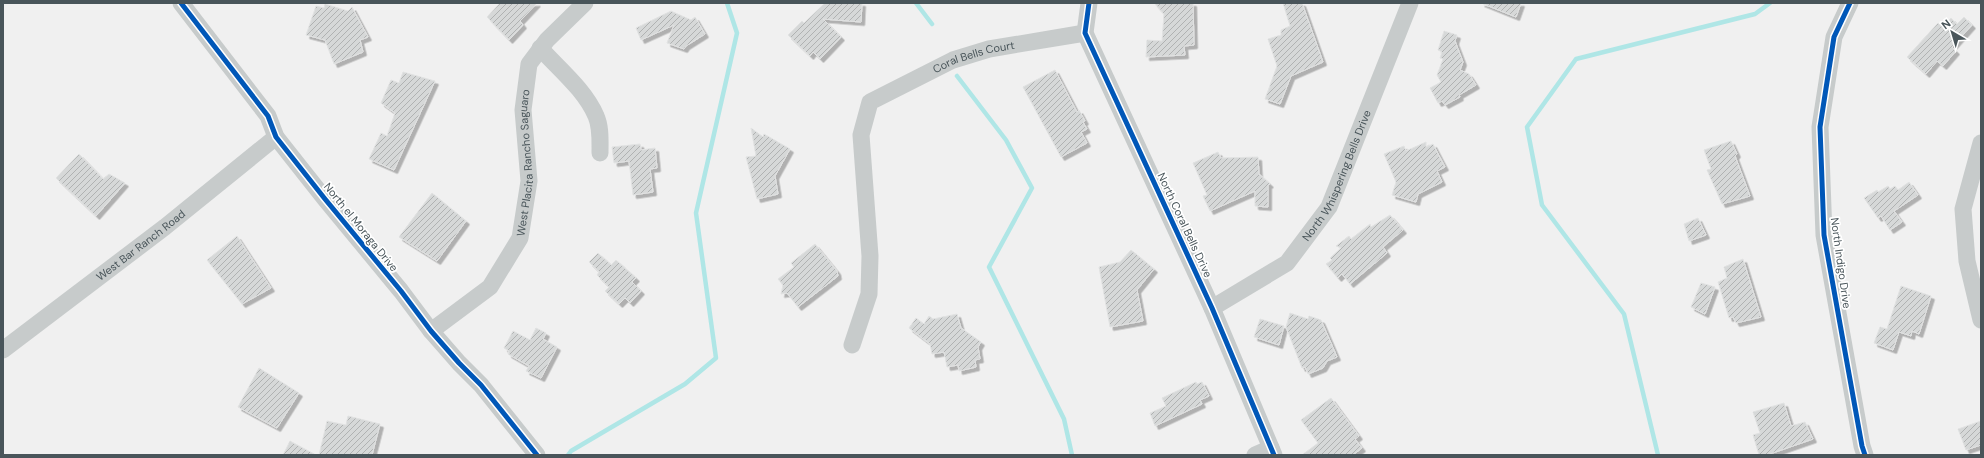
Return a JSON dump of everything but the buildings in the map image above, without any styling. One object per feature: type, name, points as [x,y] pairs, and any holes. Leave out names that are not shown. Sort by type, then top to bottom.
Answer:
[{"type":"street","name":"North el Moraga Drive","points":[[181,3],[268,116],[276,137],[401,291],[431,331],[481,385],[537,455]]},
{"type":"street","name":"West Placita Rancho Saguaro","points":[[431,331],[490,287],[520,238],[529,181],[523,110],[529,64],[540,48],[585,3]]},
{"type":"street","points":[[1085,33],[1089,3]]},
{"type":"street","name":"North Whispering Bells Drive","points":[[1212,308],[1287,263],[1329,207],[1410,3]]},
{"type":"street","name":"North Indigo Drive","points":[[1850,3],[1834,37],[1820,127],[1824,235],[1862,446],[1865,455]]},
{"type":"street","name":"Coral Bells Court","points":[[852,345],[868,294],[870,256],[861,135],[870,102],[953,60],[989,49],[1085,33]]},
{"type":"street","name":"North Coral Bells Drive","points":[[1085,33],[1212,308],[1272,451]]},
{"type":"street","points":[[540,48],[573,84],[596,116],[600,133],[600,153]]},
{"type":"street","name":"West Bar Ranch Road","points":[[3,350],[165,227],[276,137]]},
{"type":"street","points":[[1981,143],[1963,209],[1966,261],[1981,320]]},
{"type":"street","points":[[1256,455],[1272,451]]},
{"type":"waterway","points":[[568,455],[571,451],[685,384],[716,358],[696,213],[737,33],[727,3]]},
{"type":"waterway","points":[[916,3],[932,24]]},
{"type":"waterway","points":[[1658,455],[1624,314],[1542,205],[1527,127],[1576,59],[1755,14],[1770,3]]},
{"type":"waterway","points":[[957,76],[1006,140],[1032,188],[989,267],[1064,419],[1072,455]]},
{"type":"cycle path","points":[[181,3],[268,116],[276,137],[401,291],[431,331],[481,385],[537,455]]},
{"type":"cycle path","points":[[1089,3],[1085,33],[1212,308],[1274,455]]},
{"type":"cycle path","points":[[1850,3],[1834,37],[1820,127],[1824,235],[1862,446],[1865,455]]}]
